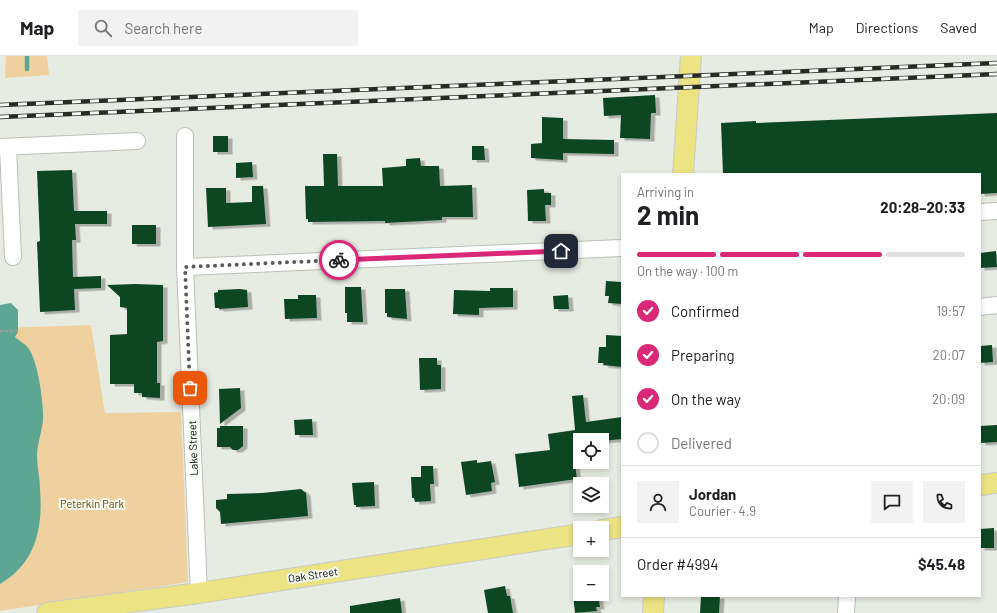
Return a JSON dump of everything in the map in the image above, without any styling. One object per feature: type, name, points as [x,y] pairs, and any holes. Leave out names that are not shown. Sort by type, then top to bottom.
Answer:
[{"type":"main road","points":[[683,173],[691,56]]},
{"type":"main road","points":[[981,485],[997,483]]},
{"type":"main road","points":[[609,529],[621,527]]},
{"type":"main road","name":"Oak Street","points":[[46,613],[199,593],[573,535]]},
{"type":"main road","points":[[653,613],[654,597]]},
{"type":"street","name":"Lake Street","points":[[185,136],[185,267],[199,593]]},
{"type":"street","points":[[13,257],[4,147],[137,141]]},
{"type":"street","points":[[981,212],[997,211]]},
{"type":"street","points":[[185,267],[621,248]]},
{"type":"street","points":[[981,306],[997,305]]},
{"type":"street","points":[[846,613],[847,597]]},
{"type":"path","points":[[0,331],[19,330]]},
{"type":"green space","points":[[6,56],[47,56],[49,75],[5,78]]},
{"type":"green space","name":"Peterkin Park","points":[[91,325],[105,413],[181,412],[188,582],[0,611],[0,328]]},
{"type":"shaded area","points":[[11,303],[18,310],[18,332],[15,337],[28,347],[38,373],[43,413],[42,429],[37,456],[41,503],[38,531],[35,543],[29,555],[22,566],[0,584],[0,305]]},
{"type":"building","points":[[655,95],[656,113],[651,113],[650,139],[620,138],[621,115],[604,116],[603,98]]},
{"type":"building","points":[[997,113],[997,193],[981,194],[981,173],[723,173],[721,123],[756,121],[756,123]]},
{"type":"building","points":[[542,117],[563,118],[563,139],[614,140],[614,154],[563,153],[563,160],[531,158],[531,144],[542,143]]},
{"type":"building","points":[[213,136],[228,136],[228,152],[213,152]]},
{"type":"building","points":[[472,146],[484,146],[485,160],[472,160]]},
{"type":"building","points":[[323,154],[337,154],[338,186],[383,186],[382,168],[406,166],[406,159],[420,158],[421,166],[439,166],[440,186],[472,185],[473,217],[442,217],[442,220],[385,223],[385,221],[308,222],[308,219],[306,219],[305,186],[324,186]]},
{"type":"building","points":[[252,162],[253,177],[236,178],[236,163]]},
{"type":"building","points":[[72,170],[74,211],[107,211],[107,224],[75,224],[76,240],[72,240],[73,277],[101,276],[101,288],[74,289],[75,310],[40,312],[37,242],[40,241],[37,171]]},
{"type":"building","points":[[252,186],[263,186],[266,224],[208,227],[206,188],[226,188],[226,203],[252,202]]},
{"type":"building","points":[[544,189],[544,193],[551,193],[551,205],[545,205],[546,221],[528,221],[527,190]]},
{"type":"building","points":[[132,225],[156,225],[156,244],[132,244]]},
{"type":"building","points":[[996,251],[997,267],[981,268],[981,253]]},
{"type":"building","points":[[606,281],[621,282],[621,304],[608,303],[609,296],[605,296]]},
{"type":"building","points":[[107,285],[163,285],[163,341],[157,342],[157,383],[160,383],[160,398],[142,397],[142,393],[134,393],[134,384],[110,384],[110,335],[127,334],[127,308],[120,307],[120,297]]},
{"type":"building","points":[[345,287],[361,287],[363,322],[347,322],[347,313],[345,313]]},
{"type":"building","points":[[490,288],[513,288],[513,307],[479,308],[479,315],[453,314],[454,290],[490,291]]},
{"type":"building","points":[[385,289],[405,289],[407,319],[387,317],[387,313],[385,313]]},
{"type":"building","points":[[218,290],[247,290],[248,307],[215,308],[214,293],[218,292]]},
{"type":"building","points":[[298,295],[316,295],[317,318],[285,319],[284,299],[298,299]]},
{"type":"building","points":[[568,295],[569,309],[554,309],[553,296]]},
{"type":"building","points":[[606,335],[621,336],[621,367],[598,363],[599,347],[606,347]]},
{"type":"building","points":[[992,345],[993,362],[981,363],[981,346]]},
{"type":"building","points":[[419,358],[437,358],[437,365],[441,365],[441,389],[420,390]]},
{"type":"building","points":[[240,388],[241,408],[220,424],[219,389]]},
{"type":"building","points":[[583,395],[586,422],[621,417],[621,439],[609,440],[609,433],[573,433],[573,469],[576,469],[577,477],[573,477],[573,480],[519,487],[515,454],[550,450],[548,434],[575,430],[572,396]]},
{"type":"building","points":[[312,419],[313,435],[295,435],[294,420]]},
{"type":"building","points":[[997,425],[997,442],[981,443],[981,426]]},
{"type":"building","points":[[220,426],[243,426],[243,446],[238,450],[233,450],[230,447],[217,447],[217,428],[220,428]]},
{"type":"building","points":[[477,460],[477,463],[491,461],[495,482],[491,483],[492,491],[466,495],[461,462]]},
{"type":"building","points":[[421,466],[433,466],[434,484],[430,484],[431,501],[415,502],[414,498],[412,498],[411,477],[421,477]]},
{"type":"building","points":[[374,482],[375,506],[356,507],[356,505],[354,505],[352,483]]},
{"type":"building","points":[[301,489],[306,493],[308,516],[221,524],[220,512],[216,508],[216,500],[227,499],[227,494],[262,493]]},
{"type":"building","points":[[994,528],[994,548],[981,548],[981,529]]},
{"type":"building","points":[[505,586],[507,596],[510,596],[513,613],[488,613],[484,590]]},
{"type":"building","points":[[701,597],[720,597],[719,613],[700,613]]},
{"type":"building","points":[[400,598],[402,613],[350,613],[350,606]]},
{"type":"building","points":[[574,601],[599,601],[600,607],[596,607],[597,611],[575,613]]},
{"type":"waterway","points":[[27,56],[27,69]]},
{"type":"railway","points":[[0,105],[997,63]]},
{"type":"railway","points":[[0,117],[997,74]]},
{"type":"way so far","points":[[190,388],[185,267],[339,260]]},
{"type":"route","points":[[339,260],[561,251]]}]
